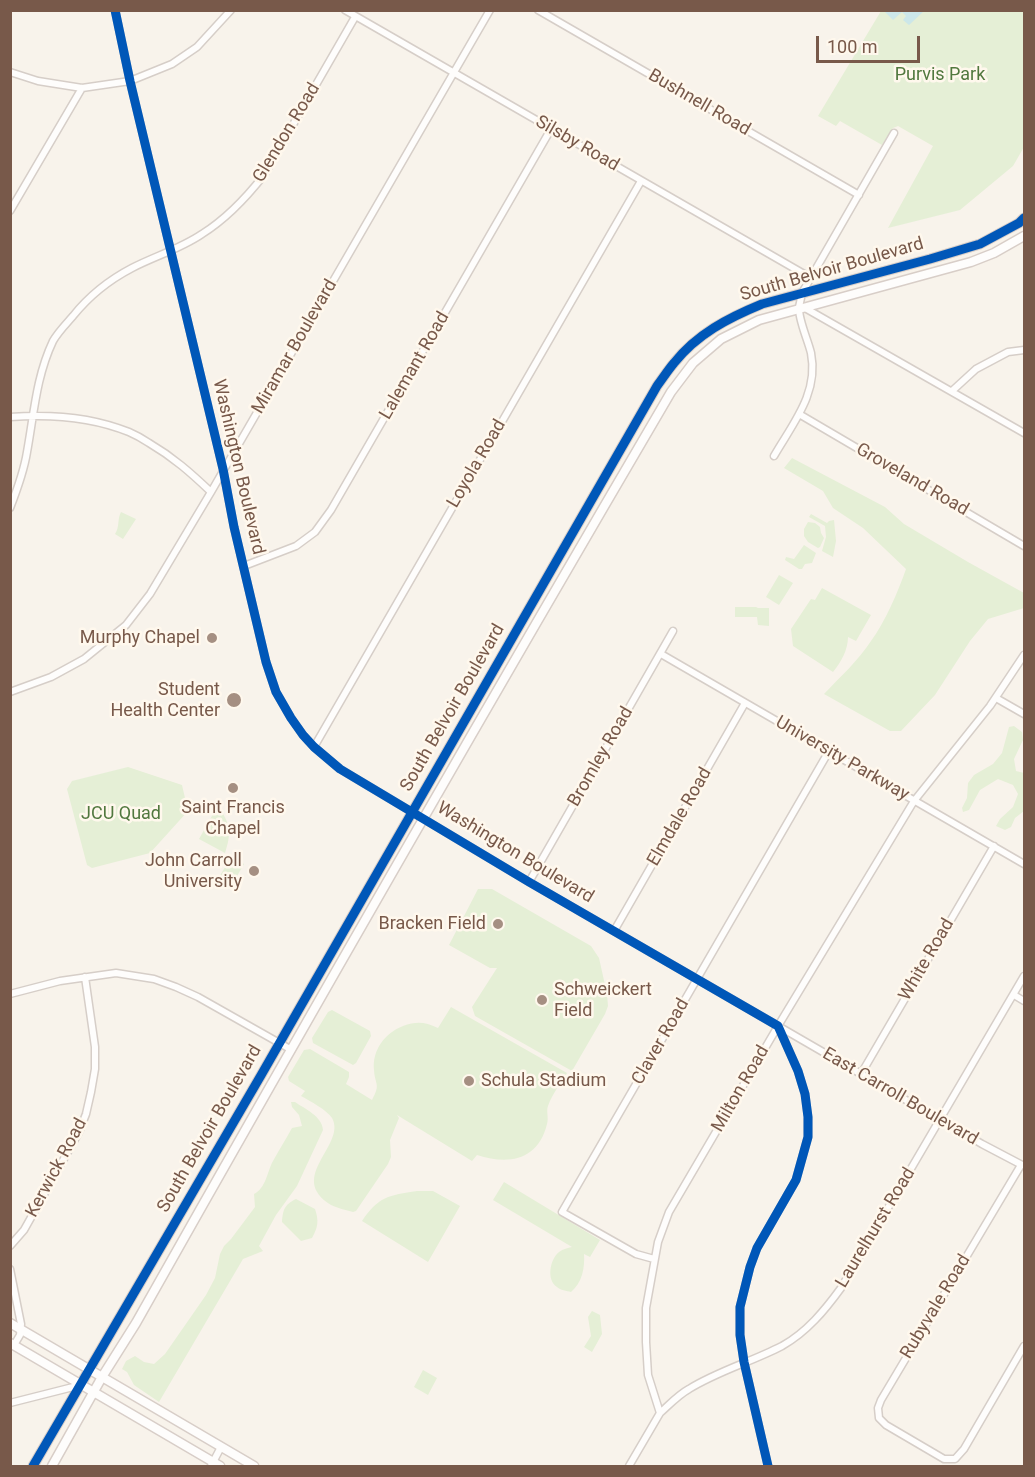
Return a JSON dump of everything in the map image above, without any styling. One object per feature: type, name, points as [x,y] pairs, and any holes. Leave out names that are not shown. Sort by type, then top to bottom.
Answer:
[{"type":"street","name":"Washington Boulevard","points":[[115,10],[266,662],[276,692],[291,718],[314,747],[340,768],[529,882],[778,1026]]},
{"type":"street","points":[[10,72],[38,81],[82,88],[130,81],[172,64],[197,47],[231,10]]},
{"type":"street","name":"Silsby Road","points":[[345,10],[811,278]]},
{"type":"street","name":"Miramar Boulevard","points":[[10,692],[51,677],[84,659],[126,625],[150,594],[490,10]]},
{"type":"street","name":"Bushnell Road","points":[[538,10],[859,195]]},
{"type":"street","name":"Glendon Road","points":[[10,508],[27,453],[39,378],[54,340],[86,301],[106,284],[202,234],[232,211],[249,194],[264,175],[355,17]]},
{"type":"street","points":[[10,211],[82,88]]},
{"type":"street","name":"Lalemant Road","points":[[244,566],[296,546],[315,532],[332,510],[550,129]]},
{"type":"street","points":[[774,456],[808,396],[812,380],[813,371],[802,308],[802,293],[894,133]]},
{"type":"street","name":"Loyola Road","points":[[314,747],[641,181]]},
{"type":"street","name":"South Belvoir Boulevard","points":[[33,1467],[657,386],[674,363],[707,331],[762,304],[980,244],[1024,218]]},
{"type":"street","name":"South Belvoir Boulevard","points":[[52,1467],[587,535],[671,392],[693,363],[721,339],[759,320],[971,262],[994,253],[1024,236]]},
{"type":"street","points":[[802,308],[1024,433]]},
{"type":"street","points":[[952,391],[976,369],[1008,352],[1024,350]]},
{"type":"street","name":"Groveland Road","points":[[799,414],[1024,546]]},
{"type":"street","points":[[10,417],[32,416],[91,421],[130,432],[168,454],[189,470],[211,492]]},
{"type":"street","points":[[576,528],[587,535]]},
{"type":"street","name":"Bromley Road","points":[[529,882],[673,631]]},
{"type":"street","name":"University Parkway","points":[[661,654],[1024,864]]},
{"type":"street","name":"Milton Road","points":[[660,1413],[648,1375],[646,1308],[658,1242],[669,1212],[914,801],[996,698],[1024,655]]},
{"type":"street","points":[[996,698],[1024,714]]},
{"type":"street","name":"Elmdale Road","points":[[614,931],[745,703]]},
{"type":"street","name":"Claver Road","points":[[654,1259],[636,1254],[562,1212],[829,751]]},
{"type":"street","name":"White Road","points":[[861,1074],[994,846]]},
{"type":"street","points":[[10,994],[60,981],[116,973],[154,979],[198,997],[291,1049]]},
{"type":"street","name":"Laurelhurst Road","points":[[660,1413],[686,1390],[716,1374],[783,1345],[808,1327],[825,1309],[841,1288],[1024,976]]},
{"type":"street","name":"Kerwick Road","points":[[10,1246],[24,1230],[75,1140],[86,1114],[92,1092],[95,1047],[85,977]]},
{"type":"street","points":[[1014,995],[1024,1001]]},
{"type":"street","points":[[768,1467],[744,1362],[740,1335],[740,1307],[757,1248],[796,1180],[808,1137],[805,1094],[798,1071],[778,1026]]},
{"type":"street","name":"East Carroll Boulevard","points":[[778,1026],[982,1144],[1023,1165]]},
{"type":"street","name":"Rubyvale Road","points":[[1023,1165],[881,1400],[878,1408],[879,1418],[886,1425],[944,1459],[955,1459],[964,1449],[1024,1346]]},
{"type":"street","points":[[10,1269],[21,1329],[12,1344],[216,1464],[221,1447]]},
{"type":"street","points":[[10,1323],[254,1467]]},
{"type":"street","points":[[10,1403],[81,1384]]},
{"type":"street","points":[[629,1467],[660,1413]]},
{"type":"green space","name":"Purvis Park","points":[[881,11],[1024,11],[1024,147],[1013,166],[960,210],[888,228],[933,146],[898,126],[893,128],[882,145],[840,121],[836,126],[818,116]]},
{"type":"green space","points":[[792,458],[885,507],[904,524],[1024,593],[1024,608],[988,619],[970,641],[935,695],[901,731],[890,731],[824,694],[855,662],[876,633],[891,606],[906,569],[863,528],[833,508],[823,491],[784,468]]},
{"type":"green space","points":[[121,512],[136,519],[123,539],[115,534]]},
{"type":"green space","points":[[811,514],[827,523],[834,520],[836,541],[833,557],[822,551],[826,537],[825,526],[809,517]]},
{"type":"green space","points":[[808,522],[820,527],[824,538],[818,548],[808,542],[804,536],[804,529]]},
{"type":"green space","points":[[804,545],[816,553],[812,563],[805,564],[802,569],[799,569],[785,560],[786,557],[794,559]]},
{"type":"green space","points":[[779,575],[793,583],[779,605],[766,597]]},
{"type":"green space","points":[[822,588],[871,615],[856,641],[848,637],[844,656],[833,672],[793,646],[791,629],[811,599],[815,600]]},
{"type":"green space","points":[[735,607],[769,608],[769,626],[758,625],[757,617],[735,617]]},
{"type":"green space","points":[[1014,726],[1022,732],[1023,740],[1014,759],[1016,771],[1024,773],[1024,811],[1015,818],[1011,827],[1005,830],[996,826],[1013,807],[1018,794],[1013,785],[998,779],[980,790],[969,810],[963,812],[962,808],[967,798],[968,783],[974,775],[993,764],[1002,753],[1009,727]]},
{"type":"green space","name":"JCU Quad","points":[[128,767],[182,785],[188,811],[150,853],[92,868],[87,865],[67,789],[72,781]]},
{"type":"green space","points":[[217,807],[228,825],[229,835],[225,853],[199,839]]},
{"type":"green space","points":[[232,856],[244,864],[233,883],[219,877]]},
{"type":"green space","name":"Schweickert Field","points":[[478,889],[492,889],[591,946],[599,958],[608,1006],[572,1071],[475,1016],[472,1007],[497,968],[490,968],[449,945]]},
{"type":"green space","name":"Schula Stadium","points":[[451,1007],[567,1073],[548,1106],[548,1122],[537,1146],[520,1157],[500,1160],[477,1155],[472,1161],[397,1115],[399,1118],[390,1140],[391,1157],[356,1211],[331,1205],[319,1194],[314,1183],[315,1172],[332,1139],[334,1128],[332,1118],[301,1096],[305,1091],[289,1081],[288,1077],[304,1050],[310,1049],[349,1072],[346,1084],[372,1100],[377,1087],[374,1070],[375,1056],[385,1038],[397,1029],[413,1023],[425,1023],[438,1028]]},
{"type":"green space","points":[[332,1010],[370,1031],[371,1036],[353,1065],[313,1043],[312,1038],[328,1012]]},
{"type":"green space","points":[[291,1102],[295,1102],[316,1117],[323,1130],[297,1186],[276,1215],[259,1246],[263,1251],[243,1259],[159,1402],[134,1385],[127,1372],[122,1369],[126,1361],[135,1356],[144,1362],[154,1364],[165,1354],[206,1295],[215,1278],[224,1246],[255,1207],[254,1194],[264,1184],[273,1161],[292,1128],[302,1126],[299,1115]]},
{"type":"green space","points":[[504,1182],[600,1240],[590,1257],[584,1254],[582,1275],[571,1292],[560,1289],[554,1284],[550,1270],[556,1255],[572,1247],[493,1200]]},
{"type":"green space","points":[[417,1191],[433,1191],[460,1206],[428,1262],[362,1221],[373,1207],[385,1198]]},
{"type":"green space","points":[[296,1199],[315,1209],[317,1217],[317,1227],[312,1238],[301,1241],[282,1222],[285,1208]]},
{"type":"green space","points":[[592,1311],[600,1315],[602,1334],[592,1352],[584,1347],[591,1336],[588,1317]]},
{"type":"green space","points":[[423,1370],[437,1378],[428,1395],[414,1387]]},
{"type":"water","points":[[887,10],[924,11],[909,25],[903,20],[906,16],[902,12],[893,20],[885,12]]},
{"type":"cycle path","points":[[115,10],[266,662],[276,692],[291,718],[314,747],[340,769],[529,882],[778,1026],[798,1071],[805,1094],[808,1137],[796,1180],[757,1248],[740,1307],[740,1335],[744,1362],[768,1466]]},
{"type":"cycle path","points":[[33,1466],[260,1077],[657,386],[672,366],[703,335],[725,321],[762,304],[980,244],[1024,218]]},
{"type":"place","name":"Murphy Chapel","points":[[212,638]]},
{"type":"place","name":"Student Health Center","points":[[234,700]]},
{"type":"place","name":"Saint Francis Chapel","points":[[233,788]]},
{"type":"place","name":"John Carroll University","points":[[254,871]]},
{"type":"place","name":"Bracken Field","points":[[498,924]]},
{"type":"place","name":"Schweickert Field","points":[[542,1000]]},
{"type":"place","name":"Schula Stadium","points":[[469,1081]]}]
